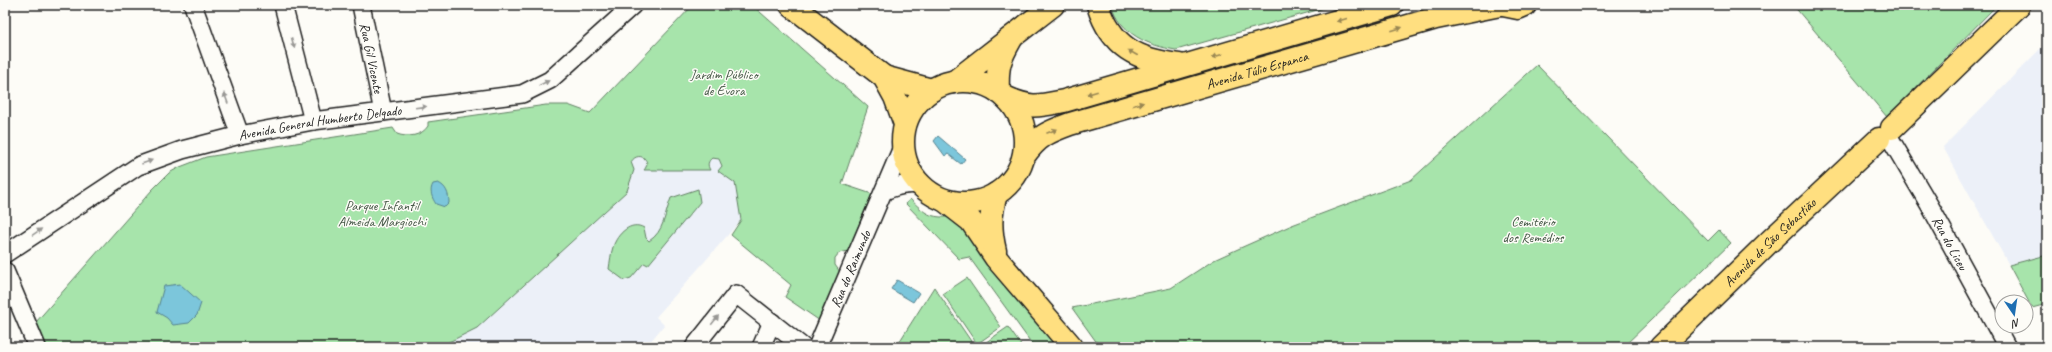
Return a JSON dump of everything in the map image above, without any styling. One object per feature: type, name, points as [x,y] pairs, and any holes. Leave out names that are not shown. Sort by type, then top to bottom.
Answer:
[{"type":"main road","points":[[791,5],[884,77],[932,90]]},
{"type":"main road","points":[[954,82],[1053,5]]},
{"type":"main road","points":[[1098,5],[1104,24],[1124,48],[1143,59],[1184,66]]},
{"type":"main road","name":"Avenida Túlio Espanca","points":[[1003,95],[1022,105],[1034,107],[1064,101],[1392,5]]},
{"type":"main road","name":"Avenida Túlio Espanca","points":[[1024,156],[1033,142],[1046,133],[1085,120],[1436,18],[1502,5],[1514,8],[1525,5]]},
{"type":"main road","name":"Avenida de São Sebastião","points":[[1660,347],[1769,242],[1888,136],[2019,5]]},
{"type":"main road","points":[[1003,95],[997,69],[1002,55],[1012,37]]},
{"type":"main road","points":[[884,77],[895,97],[904,135],[905,160],[911,174],[930,193],[944,200],[971,221],[996,258],[1072,347]]},
{"type":"main road","points":[[904,135],[911,111],[920,99],[932,90],[954,82],[970,81],[985,84],[1003,95],[1017,111],[1023,125],[1026,140],[1024,156],[1018,171],[1009,184],[996,194],[980,201],[962,203],[944,200]]},
{"type":"main road","points":[[996,194],[991,214],[990,231],[996,258]]},
{"type":"street","points":[[283,5],[313,121]]},
{"type":"street","name":"Rua Gil Vicente","points":[[360,5],[383,112]]},
{"type":"street","name":"Avenida General Humberto Delgado","points":[[5,254],[138,166],[182,150],[240,135],[313,121],[522,94],[550,80],[633,5]]},
{"type":"street","points":[[196,6],[240,135]]},
{"type":"street","name":"Rua do Raimundo","points":[[817,347],[884,191],[904,135]]},
{"type":"street","name":"Rua do Liceu","points":[[1888,136],[1948,238],[2007,347]]},
{"type":"street","points":[[884,191],[900,185],[921,185]]},
{"type":"street","points":[[5,271],[37,347]]},
{"type":"street","points":[[694,347],[736,294],[803,347]]},
{"type":"street","points":[[761,347],[772,322]]},
{"type":"shaded area","points":[[2047,42],[2047,255],[2009,265],[1943,147]]},
{"type":"shaded area","points":[[634,157],[644,157],[647,160],[646,168],[710,169],[708,163],[710,159],[719,159],[722,166],[719,171],[735,183],[741,220],[656,317],[664,325],[646,347],[438,347],[477,328],[627,191],[634,170],[631,162]]},
{"type":"green space","name":"Jardim Público de Évora","points":[[693,5],[752,5],[868,107],[842,184],[872,194],[848,251],[839,253],[835,258],[835,265],[840,272],[820,321],[785,297],[791,285],[731,235],[741,220],[735,183],[718,171],[722,166],[719,159],[712,158],[710,160],[708,165],[710,170],[644,170],[647,163],[646,160],[641,157],[637,157],[631,162],[634,170],[627,191],[477,328],[439,347],[46,347],[36,322],[152,190],[169,173],[180,167],[206,157],[393,128],[397,134],[410,136],[422,132],[428,126],[428,122],[546,105],[568,105],[590,113]]},
{"type":"green space","points":[[1112,5],[1335,5],[1176,50],[1146,42],[1137,37],[1122,24]]},
{"type":"green space","points":[[1793,5],[1997,5],[1887,117]]},
{"type":"green space","name":"Cemitério dos Remédios","points":[[1537,65],[1708,241],[1719,230],[1731,243],[1623,347],[1100,347],[1072,308],[1171,288],[1214,260],[1238,249],[1292,225],[1411,180]]},
{"type":"green space","points":[[698,189],[700,202],[648,265],[644,263],[631,278],[624,280],[609,269],[613,247],[621,233],[630,227],[639,226],[644,228],[646,238],[649,241],[658,233],[671,198]]},
{"type":"green space","points":[[910,199],[928,214],[938,217],[952,217],[970,233],[1061,347],[1035,347],[969,257],[959,259],[906,204]]},
{"type":"green space","points":[[2047,255],[2047,304],[2034,307],[2034,294],[2025,294],[2009,265]]},
{"type":"green space","points":[[967,278],[1001,327],[977,344],[943,294]]},
{"type":"green space","points":[[934,287],[975,347],[896,347]]},
{"type":"green space","points":[[1008,327],[1022,347],[979,347]]},
{"type":"water","points":[[938,136],[965,159],[961,164],[948,154],[945,156],[934,141]]},
{"type":"water","points":[[438,183],[445,188],[448,194],[449,203],[445,207],[436,204],[433,199],[431,189],[433,184]]},
{"type":"water","points":[[897,280],[919,293],[913,302],[891,289]]},
{"type":"water","points":[[180,284],[201,303],[197,315],[189,323],[173,325],[167,318],[157,312],[164,286]]},
{"type":"park label","name":"Parque Infantil Almeida Margiochi","points":[[382,214]]}]
